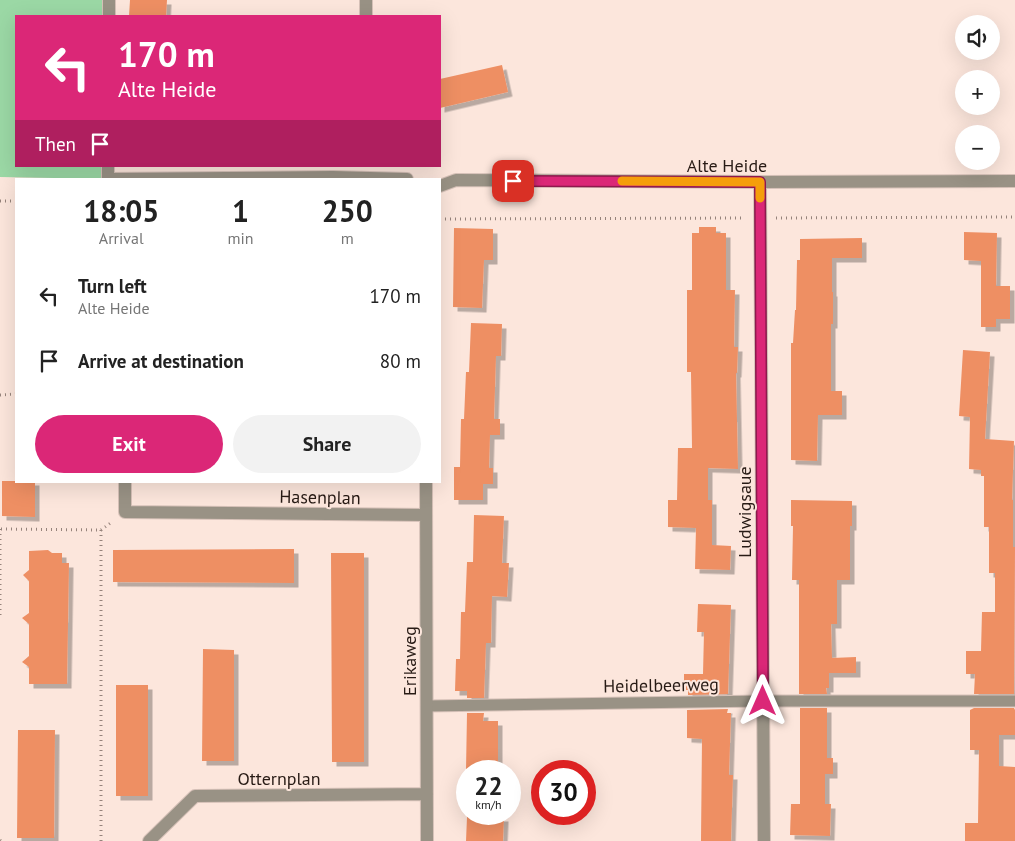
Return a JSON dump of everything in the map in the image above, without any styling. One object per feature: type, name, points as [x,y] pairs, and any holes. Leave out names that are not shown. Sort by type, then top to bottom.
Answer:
[{"type":"street","points":[[109,0],[109,15]]},
{"type":"street","points":[[366,0],[366,15]]},
{"type":"street","points":[[225,178],[374,178]]},
{"type":"street","name":"Alte Heide","points":[[441,186],[456,180],[1015,181]]},
{"type":"street","name":"Ludwigsaue","points":[[760,182],[764,841]]},
{"type":"street","points":[[125,483],[125,512]]},
{"type":"street","name":"Erikaweg","points":[[426,483],[428,841]]},
{"type":"street","name":"Hasenplan","points":[[125,512],[426,515]]},
{"type":"street","name":"Otternplan","points":[[149,841],[195,796],[427,794]]},
{"type":"lane","name":"Heidelbeerweg","points":[[427,706],[763,701],[1015,701]]},
{"type":"path","points":[[0,201],[15,201]]},
{"type":"path","points":[[441,219],[1015,217]]},
{"type":"path","points":[[0,394],[15,394]]},
{"type":"path","points":[[0,617],[0,530],[100,530],[125,512]]},
{"type":"path","points":[[100,530],[101,841]]},
{"type":"green space","points":[[0,0],[106,0],[106,15],[15,15],[15,167],[104,167],[108,178],[0,177]]},
{"type":"building","points":[[130,0],[167,0],[166,15],[129,15]]},
{"type":"building","points":[[502,65],[508,92],[441,108],[441,79]]},
{"type":"building","points":[[699,227],[716,227],[716,233],[726,233],[726,290],[735,290],[734,347],[738,347],[736,373],[738,469],[708,468],[708,500],[712,500],[712,545],[731,546],[730,570],[695,569],[696,528],[668,527],[668,500],[677,500],[678,448],[692,448],[691,372],[687,372],[687,290],[692,290],[692,233],[699,233]]},
{"type":"building","points":[[454,228],[493,229],[493,260],[484,260],[482,308],[453,307]]},
{"type":"building","points":[[964,232],[997,233],[996,286],[1010,286],[1010,319],[996,319],[996,327],[981,327],[981,261],[964,260]]},
{"type":"building","points":[[862,238],[862,258],[832,258],[831,391],[842,391],[842,415],[818,415],[817,461],[791,460],[791,343],[793,343],[796,310],[797,260],[800,260],[800,239]]},
{"type":"building","points":[[471,323],[502,324],[501,356],[496,356],[494,419],[500,419],[500,435],[490,435],[489,468],[493,468],[493,484],[483,484],[483,500],[454,500],[454,467],[460,467],[461,419],[464,419],[466,372],[469,372]]},
{"type":"building","points":[[963,350],[990,352],[985,439],[1014,441],[1012,500],[1013,547],[1015,547],[1014,694],[974,694],[975,674],[966,674],[966,651],[981,651],[982,612],[995,612],[995,573],[989,573],[989,527],[984,527],[984,476],[981,476],[981,470],[969,469],[970,417],[959,416]]},
{"type":"building","points":[[2,481],[35,483],[35,517],[2,516]]},
{"type":"building","points":[[791,500],[852,501],[850,580],[837,580],[837,624],[831,624],[832,658],[856,657],[856,673],[829,673],[829,688],[826,688],[827,694],[799,694],[799,580],[792,580],[793,526],[791,526]]},
{"type":"building","points":[[474,515],[504,516],[502,563],[509,563],[507,597],[492,596],[491,643],[486,643],[484,698],[467,698],[467,691],[455,691],[456,659],[460,659],[461,612],[465,612],[467,562],[473,562]]},
{"type":"building","points":[[294,549],[294,583],[113,582],[113,550]]},
{"type":"building","points":[[48,550],[52,553],[62,553],[62,563],[69,563],[67,684],[29,684],[29,667],[22,662],[29,656],[29,624],[22,618],[29,613],[29,581],[23,575],[29,570],[29,551]]},
{"type":"building","points":[[331,553],[364,553],[364,762],[332,762]]},
{"type":"building","points":[[698,604],[731,605],[728,694],[688,695],[688,690],[684,690],[684,674],[703,674],[704,632],[697,632]]},
{"type":"building","points":[[203,649],[234,650],[234,761],[202,761]]},
{"type":"building","points":[[116,685],[148,685],[148,796],[116,796]]},
{"type":"building","points":[[800,708],[827,708],[827,758],[833,758],[833,774],[825,774],[825,804],[831,804],[830,836],[790,835],[791,804],[800,804]]},
{"type":"building","points":[[974,708],[1014,708],[1015,710],[1015,735],[999,735],[999,766],[1015,767],[1015,841],[965,841],[965,823],[978,823],[979,750],[970,750],[970,710]]},
{"type":"building","points":[[728,709],[727,713],[731,713],[729,775],[733,775],[731,841],[701,841],[702,739],[687,738],[687,710]]},
{"type":"building","points":[[467,713],[484,713],[483,721],[498,721],[498,760],[466,760]]},
{"type":"building","points":[[18,730],[55,730],[54,838],[17,838]]},
{"type":"building","points":[[467,825],[504,825],[503,841],[466,841]]},
{"type":"slow traffic","points":[[622,181],[760,182],[760,198]]},
{"type":"route","points":[[513,181],[760,182],[763,701]]}]
